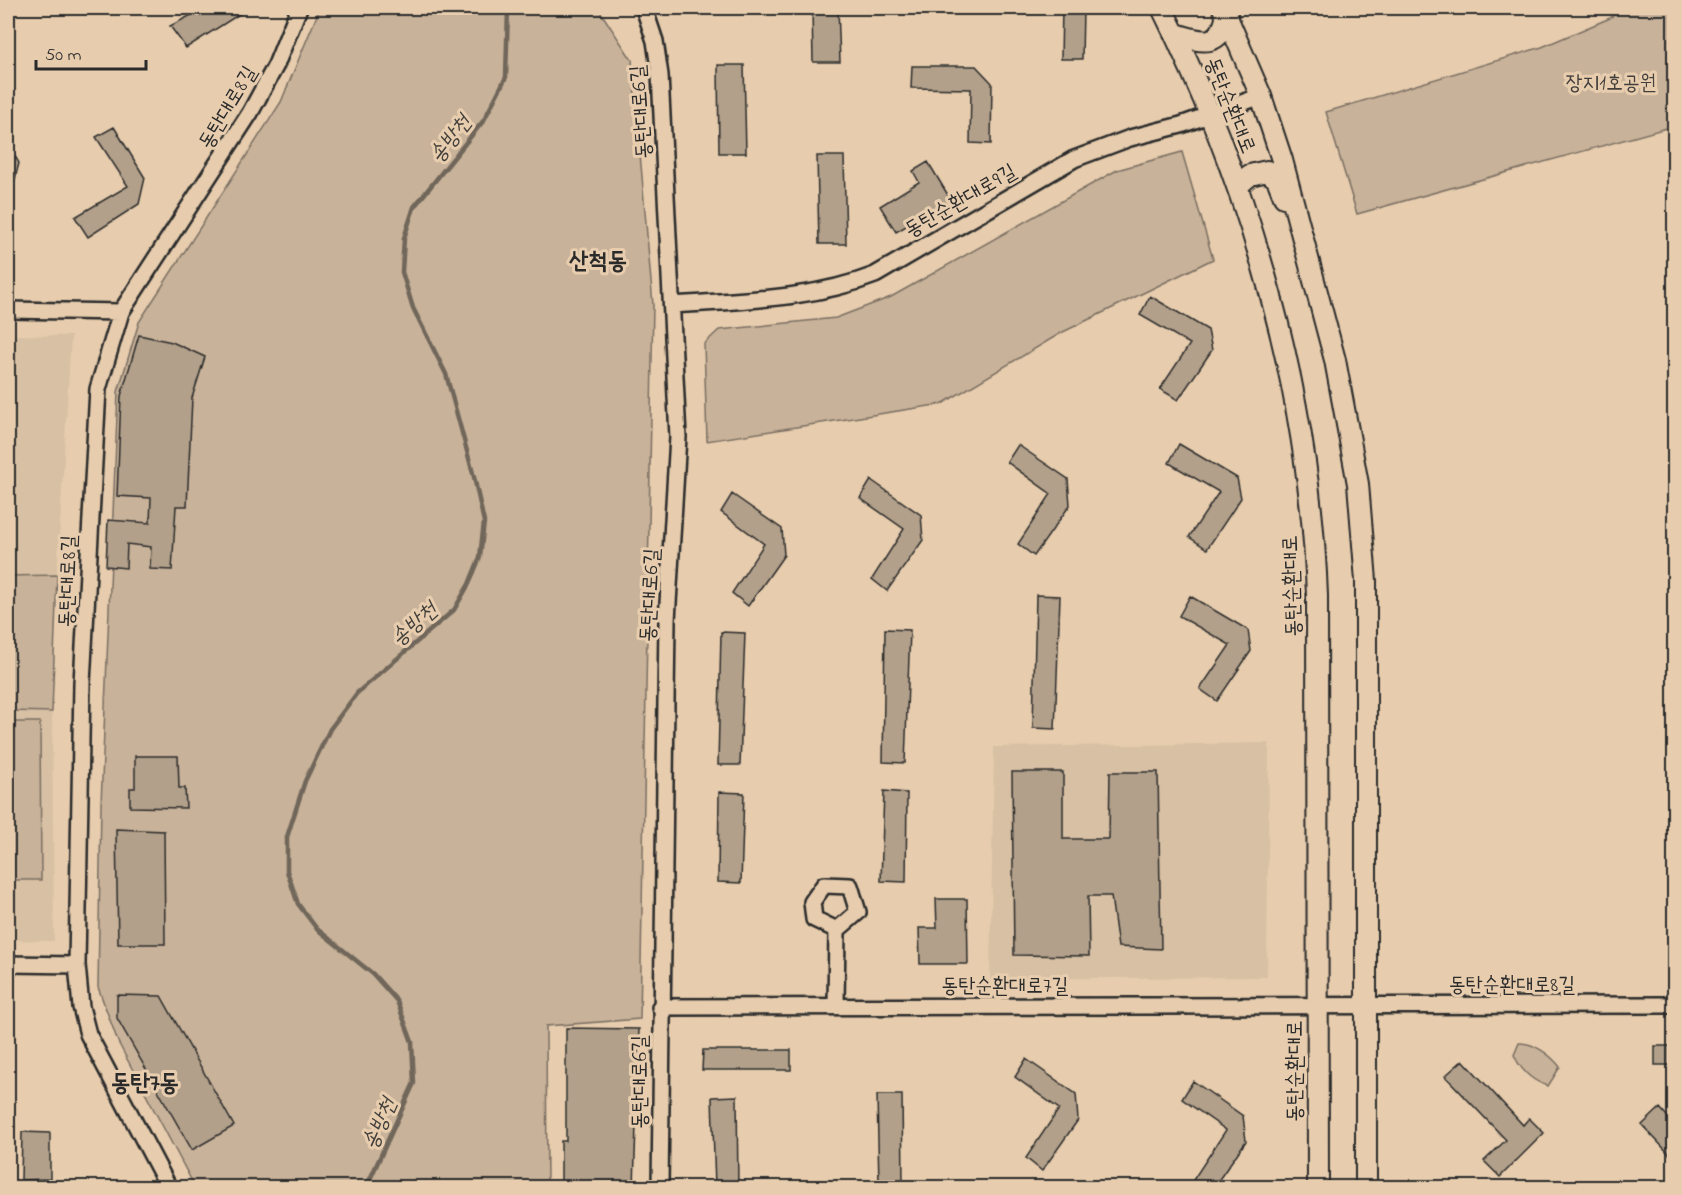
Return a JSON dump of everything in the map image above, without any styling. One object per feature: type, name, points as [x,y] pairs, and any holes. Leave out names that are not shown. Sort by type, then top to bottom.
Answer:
[{"type":"main road","name":"동탄순환대로","points":[[1162,8],[1176,34],[1211,115],[1237,186],[1288,371],[1303,444],[1311,505],[1317,596],[1318,1188]]},
{"type":"main road","name":"동탄순환대로","points":[[1225,11],[1261,96],[1304,240],[1345,401],[1363,529],[1366,580],[1358,1005],[1366,1188]]},
{"type":"main road","points":[[1176,34],[1195,41],[1209,41],[1218,37],[1224,29],[1225,11]]},
{"type":"main road","points":[[1237,186],[1250,175],[1267,171],[1277,179],[1304,240]]},
{"type":"street","name":"동탄대로8길","points":[[169,1188],[88,1034],[81,1007],[77,965],[82,683],[95,416],[104,367],[121,312],[250,113],[276,65],[299,8]]},
{"type":"street","name":"동탄대로6길","points":[[644,8],[655,41],[660,75],[673,305],[678,453],[667,620],[660,1007],[660,1188]]},
{"type":"street","name":"동탄순환대로9길","points":[[673,305],[814,294],[844,287],[875,275],[1074,159],[1131,138],[1211,115],[1261,96]]},
{"type":"street","points":[[8,310],[121,312]]},
{"type":"street","points":[[837,930],[837,1006]]},
{"type":"street","points":[[8,964],[77,965]]},
{"type":"street","name":"동탄순환대로7길","points":[[660,1007],[1358,1005]]},
{"type":"street","name":"동탄순환대로8길","points":[[1358,1005],[1674,1005]]},
{"type":"shaded area","points":[[8,335],[71,336],[57,575],[8,576]]},
{"type":"shaded area","points":[[8,711],[52,712],[54,941],[8,940]]},
{"type":"shaded area","points":[[1269,743],[1267,977],[990,979],[994,747]]},
{"type":"green space","points":[[320,8],[598,8],[632,60],[653,305],[640,1019],[546,1026],[547,1187],[195,1187],[118,1042],[98,987],[101,804],[118,392],[139,322],[281,102]]},
{"type":"green space","name":"장지1호공원","points":[[1622,8],[1674,8],[1674,126],[1357,214],[1326,112],[1542,47],[1610,18]]},
{"type":"green space","points":[[1182,152],[1213,259],[1061,333],[942,404],[707,441],[704,344],[719,330],[836,318],[891,297],[1117,170]]},
{"type":"green space","points":[[57,575],[52,712],[8,711],[8,576]]},
{"type":"green space","points":[[8,722],[40,722],[41,880],[8,880]]},
{"type":"green space","points":[[1519,1043],[1541,1050],[1560,1067],[1548,1086],[1532,1078],[1520,1066],[1514,1055]]},
{"type":"building","points":[[205,8],[249,8],[186,48],[170,26]]},
{"type":"building","points":[[812,8],[838,8],[840,62],[813,62]]},
{"type":"building","points":[[1062,8],[1083,8],[1082,59],[1061,59]]},
{"type":"building","points":[[718,65],[744,65],[746,153],[719,153]]},
{"type":"building","points":[[912,66],[976,66],[992,83],[991,144],[970,143],[971,89],[911,88]]},
{"type":"building","points":[[114,127],[145,178],[139,204],[88,237],[75,217],[128,186],[96,137]]},
{"type":"building","points":[[8,144],[19,163],[12,191],[8,191]]},
{"type":"building","points":[[817,156],[844,156],[846,244],[819,244]]},
{"type":"building","points":[[928,162],[951,200],[896,232],[880,206],[919,182],[913,171]]},
{"type":"building","points":[[1150,296],[1208,330],[1212,350],[1178,400],[1160,389],[1190,344],[1140,315]]},
{"type":"building","points":[[139,335],[172,342],[205,357],[192,398],[187,506],[176,506],[172,570],[150,569],[151,547],[127,544],[126,568],[106,566],[108,520],[150,523],[151,498],[117,496],[121,396]]},
{"type":"building","points":[[1179,444],[1237,478],[1241,498],[1207,549],[1189,537],[1219,492],[1169,463]]},
{"type":"building","points":[[1018,445],[1068,479],[1070,505],[1034,556],[1018,544],[1051,494],[1007,462]]},
{"type":"building","points":[[871,480],[921,515],[923,540],[887,591],[872,579],[904,529],[860,498]]},
{"type":"building","points":[[732,494],[782,529],[784,555],[748,606],[732,593],[764,544],[721,512]]},
{"type":"building","points":[[1036,595],[1060,596],[1055,729],[1033,728]]},
{"type":"building","points":[[1190,596],[1248,630],[1251,651],[1217,701],[1200,689],[1230,645],[1179,616]]},
{"type":"building","points":[[885,629],[910,630],[905,763],[883,762]]},
{"type":"building","points":[[721,632],[745,633],[740,765],[718,765]]},
{"type":"building","points":[[135,756],[178,756],[179,788],[185,788],[186,808],[130,807],[130,788],[135,788]]},
{"type":"building","points":[[1012,772],[1063,772],[1063,839],[1109,839],[1110,772],[1158,772],[1161,949],[1118,947],[1111,896],[1088,896],[1089,956],[1014,955]]},
{"type":"building","points":[[884,791],[907,793],[906,882],[881,881]]},
{"type":"building","points":[[719,792],[744,793],[741,883],[718,882]]},
{"type":"building","points":[[116,829],[164,831],[165,944],[118,944]]},
{"type":"building","points":[[936,899],[967,899],[968,964],[920,964],[919,928],[937,928]]},
{"type":"building","points":[[117,995],[161,996],[234,1126],[192,1150],[117,1018]]},
{"type":"building","points":[[566,1028],[639,1029],[634,1187],[561,1188],[561,1141],[566,1141]]},
{"type":"building","points":[[1655,1046],[1674,1046],[1674,1065],[1655,1065]]},
{"type":"building","points":[[703,1050],[791,1050],[791,1070],[702,1070]]},
{"type":"building","points":[[1026,1059],[1076,1094],[1078,1120],[1042,1171],[1026,1158],[1059,1109],[1015,1077]]},
{"type":"building","points":[[1463,1060],[1523,1125],[1529,1118],[1544,1133],[1500,1177],[1484,1161],[1506,1140],[1445,1076]]},
{"type":"building","points":[[1193,1081],[1243,1116],[1246,1141],[1213,1188],[1203,1188],[1193,1180],[1226,1130],[1182,1099]]},
{"type":"building","points":[[877,1095],[902,1095],[903,1184],[879,1184]]},
{"type":"building","points":[[737,1096],[738,1187],[715,1187],[712,1097]]},
{"type":"building","points":[[1660,1108],[1674,1124],[1674,1159],[1642,1125]]},
{"type":"building","points":[[22,1132],[50,1133],[50,1179],[21,1180]]},
{"type":"waterway","name":"송방천","points":[[366,1188],[414,1083],[412,1042],[397,1001],[373,974],[317,929],[298,904],[287,871],[287,837],[305,781],[330,729],[357,693],[454,610],[469,584],[480,557],[484,522],[446,374],[413,308],[402,272],[404,238],[414,207],[484,120],[506,77],[508,8]]},
{"type":"district","name":"산척동","points":[[598,260]]},
{"type":"district","name":"동탄7동","points":[[145,1082]]}]
